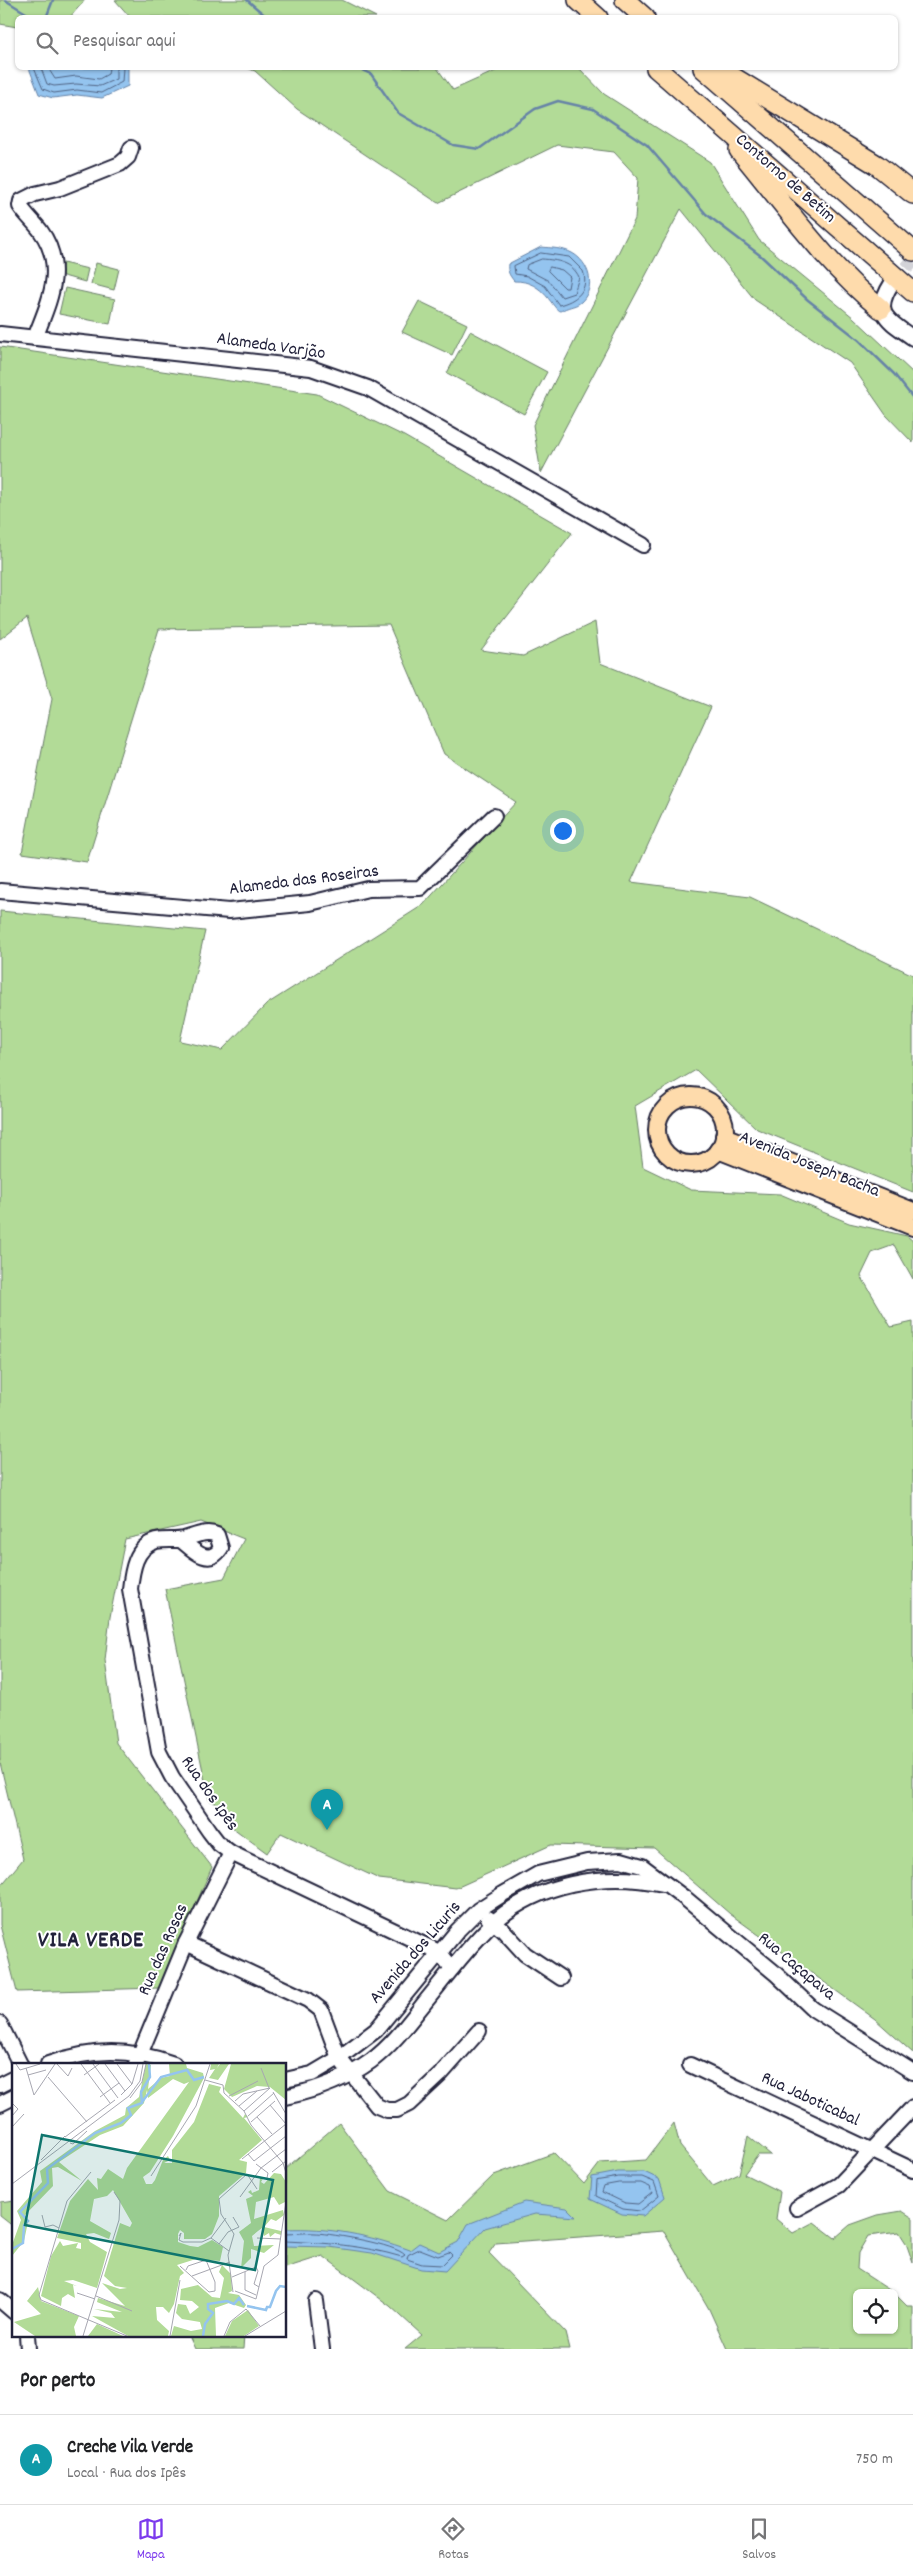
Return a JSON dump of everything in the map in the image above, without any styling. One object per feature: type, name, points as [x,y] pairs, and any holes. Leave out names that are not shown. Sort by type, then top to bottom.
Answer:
[{"type":"highway","points":[[578,0],[595,15]]},
{"type":"highway","points":[[625,0],[642,15]]},
{"type":"highway","name":"Contorno de Betim","points":[[658,70],[913,292]]},
{"type":"highway","name":"Contorno de Betim","points":[[705,70],[913,251]]},
{"type":"highway","points":[[721,70],[877,165],[913,194]]},
{"type":"highway","points":[[708,112],[810,236],[862,293],[881,309]]},
{"type":"main road","name":"Avenida Joseph Bacha","points":[[913,1211],[721,1143],[913,1227]]},
{"type":"street","points":[[35,338],[51,301],[54,272],[49,247],[40,230],[20,206],[21,202],[35,194],[60,188],[120,164],[128,157],[131,148]]},
{"type":"street","points":[[892,283],[882,298],[881,309],[889,321],[913,338]]},
{"type":"street","name":"Alameda Varjão","points":[[0,334],[320,371],[368,388],[643,545]]},
{"type":"street","name":"Alameda das Roseiras","points":[[0,891],[229,911],[310,903],[368,889],[420,888],[494,816]]},
{"type":"street","name":"Rua dos Ipês","points":[[181,1540],[158,1541],[143,1549],[132,1567],[130,1589],[159,1752],[172,1778],[208,1831],[219,1844],[231,1853],[439,1952],[452,1968]]},
{"type":"street","name":"Rua das Rosas","points":[[138,2059],[186,1943],[231,1853]]},
{"type":"street","name":"Avenida dos Licuris","points":[[286,2080],[312,2074],[340,2058],[376,2030],[439,1952],[478,1910],[538,1874],[587,1862],[621,1860],[642,1866],[686,1899]]},
{"type":"street","name":"Avenida dos Licuris","points":[[286,2097],[319,2090],[351,2074],[372,2060],[393,2042],[452,1968],[494,1922],[528,1900],[558,1887],[610,1878],[640,1879],[666,1885]]},
{"type":"street","name":"Rua Caçapava","points":[[686,1899],[775,1973],[813,2009],[913,2072]]},
{"type":"street","points":[[478,1910],[494,1922],[525,1954],[561,1978]]},
{"type":"street","points":[[186,1943],[308,2000],[321,2010],[340,2058],[377,2106],[387,2110],[397,2110],[409,2104],[427,2088],[479,2031]]},
{"type":"street","points":[[0,2024],[20,2063]]},
{"type":"street","points":[[52,2063],[87,2054],[118,2050],[138,2059],[167,2063]]},
{"type":"street","name":"Rua Jaboticabal","points":[[690,2065],[913,2170]]},
{"type":"street","points":[[0,2084],[12,2079]]},
{"type":"street","points":[[0,2104],[12,2098]]},
{"type":"street","points":[[797,2208],[838,2185],[873,2151],[913,2107]]},
{"type":"street","points":[[0,2300],[12,2310]]},
{"type":"street","points":[[316,2301],[322,2349]]},
{"type":"street","points":[[28,2336],[28,2349]]},
{"type":"green space","points":[[0,0],[85,0],[72,15],[15,15],[15,27],[0,24]]},
{"type":"green space","points":[[115,0],[342,0],[372,15],[128,15]]},
{"type":"green space","points":[[252,70],[438,70],[453,90],[498,70],[581,70],[604,94],[710,162],[759,240],[854,318],[913,373],[913,443],[886,415],[850,363],[755,300],[681,209],[541,473],[533,425],[635,219],[638,178],[614,152],[557,145],[438,203],[297,109]]},
{"type":"green space","points":[[63,263],[88,269],[85,282],[60,275]]},
{"type":"green space","points":[[96,263],[119,269],[114,290],[91,284]]},
{"type":"green space","points":[[65,288],[115,299],[110,324],[59,314]]},
{"type":"green space","points":[[419,301],[467,324],[452,355],[402,332]]},
{"type":"green space","points":[[470,331],[547,372],[524,414],[447,373]]},
{"type":"green space","points":[[0,347],[317,394],[404,436],[572,533],[481,650],[523,656],[595,622],[600,663],[711,707],[631,882],[750,897],[913,975],[913,1192],[757,1129],[696,1070],[635,1106],[643,1167],[691,1190],[780,1194],[849,1223],[907,1236],[913,1241],[913,1279],[894,1245],[872,1253],[861,1276],[891,1327],[913,1322],[913,2053],[875,2019],[730,1914],[654,1848],[551,1845],[456,1888],[379,1879],[281,1833],[267,1853],[225,1822],[232,1811],[209,1800],[165,1589],[224,1578],[244,1539],[201,1522],[125,1539],[110,1617],[105,1660],[116,1743],[212,1867],[159,1988],[17,1992],[0,1925],[0,1887],[23,1859],[0,1763],[0,911],[205,931],[180,1041],[222,1050],[267,1004],[423,905],[516,802],[444,754],[389,625],[159,629],[87,862],[22,853],[52,699],[27,618],[0,639]]},
{"type":"green space","points":[[339,2123],[390,2191],[448,2220],[494,2175],[554,2153],[584,2184],[600,2163],[646,2160],[674,2123],[680,2146],[713,2186],[739,2174],[748,2136],[771,2155],[758,2155],[744,2174],[780,2192],[776,2219],[793,2233],[814,2222],[835,2238],[850,2225],[878,2215],[902,2211],[913,2218],[913,2263],[906,2243],[899,2232],[868,2236],[858,2253],[857,2269],[888,2289],[853,2289],[853,2334],[898,2334],[898,2297],[907,2306],[913,2306],[913,2349],[727,2349],[709,2309],[664,2231],[496,2243],[489,2253],[566,2333],[570,2349],[405,2349],[422,2335],[390,2306],[323,2256],[286,2268],[286,2168]]},
{"type":"green space","points":[[12,2200],[12,2225],[0,2216],[0,2202]]},
{"type":"green space","points":[[189,2336],[244,2336],[243,2349],[195,2349]]},
{"type":"water","points":[[30,70],[128,70],[128,86],[102,98],[77,95],[53,98],[39,94]]},
{"type":"water","points":[[541,247],[568,251],[583,262],[590,282],[586,296],[581,302],[560,311],[557,310],[540,290],[525,282],[514,281],[511,277],[508,271],[508,264]]},
{"type":"water","points":[[618,2172],[644,2172],[659,2179],[665,2197],[643,2216],[622,2214],[590,2199],[592,2177]]},
{"type":"water","points":[[524,2202],[567,2208],[576,2217],[535,2214],[485,2228],[445,2271],[421,2269],[372,2253],[329,2247],[286,2246],[286,2229],[317,2229],[364,2236],[410,2250],[419,2243],[439,2252],[458,2242],[468,2224]]},
{"type":"waterway","points":[[5,0],[29,15]]},
{"type":"waterway","points":[[47,15],[53,0]]},
{"type":"waterway","points":[[247,0],[264,15]]},
{"type":"waterway","points":[[362,70],[371,74],[398,113],[453,145],[479,149],[535,109],[558,101],[593,109],[647,145],[706,214],[761,256],[808,300],[859,340],[894,374],[913,398]]},
{"type":"tunnel","points":[[892,283],[913,261]]},
{"type":"place","name":"Creche Vila Verde","points":[[327,1830]]},
{"type":"district","name":"VILA VERDE","points":[[91,1941]]}]
